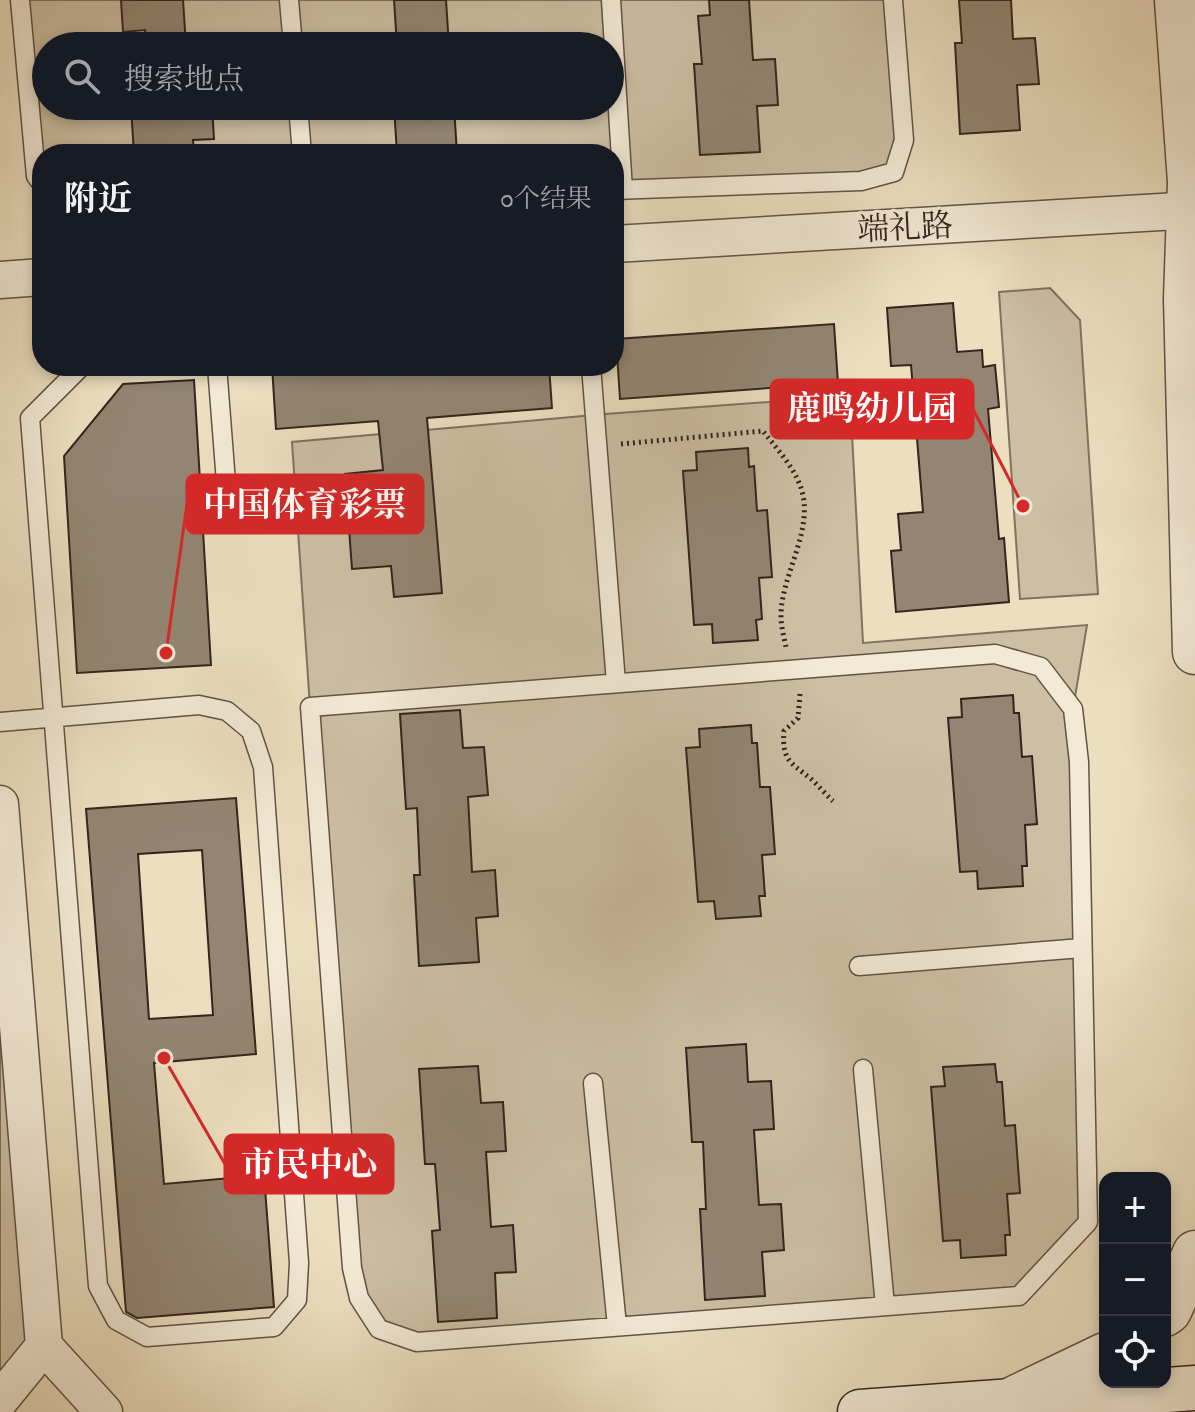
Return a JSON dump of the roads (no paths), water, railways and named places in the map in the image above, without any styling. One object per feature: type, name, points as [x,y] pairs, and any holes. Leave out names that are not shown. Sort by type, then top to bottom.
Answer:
[{"type":"street","points":[[1177,0],[1192,210],[1186,299],[1195,652]]},
{"type":"street","name":"端礼路","points":[[624,243],[1192,210]]},
{"type":"street","points":[[0,280],[32,278]]},
{"type":"street","points":[[0,804],[44,1346],[104,1412]]},
{"type":"street","points":[[1171,1307],[1195,1253]]},
{"type":"street","points":[[0,1400],[44,1346]]},
{"type":"street","points":[[1002,1405],[1099,1358]]},
{"type":"street","points":[[860,1412],[1002,1405],[1195,1388]]},
{"type":"lane","points":[[20,0],[33,144]]},
{"type":"lane","points":[[289,0],[292,32]]},
{"type":"lane","points":[[611,0],[612,32]]},
{"type":"lane","points":[[624,190],[861,181],[894,172],[904,140],[893,0]]},
{"type":"lane","points":[[299,120],[301,144]]},
{"type":"lane","points":[[616,120],[617,144]]},
{"type":"lane","points":[[0,722],[54,717],[199,705],[227,711],[251,731],[263,767],[299,1263],[297,1300],[274,1327],[147,1337],[116,1320],[98,1286],[54,717],[30,418],[72,376]]},
{"type":"lane","points":[[218,376],[228,508]]},
{"type":"lane","points":[[592,376],[616,683]]},
{"type":"lane","points":[[995,654],[1041,667],[1073,709],[1079,762],[1088,1222],[1019,1296],[417,1342],[379,1329],[359,1298],[352,1268],[310,707],[616,683],[995,654]]},
{"type":"lane","points":[[859,966],[1082,948]]},
{"type":"lane","points":[[863,1069],[885,1306]]},
{"type":"lane","points":[[593,1083],[617,1326]]},
{"type":"place","name":"鹿鸣幼儿园","points":[[1023,506]]},
{"type":"place","name":"中国体育彩票","points":[[166,653]]},
{"type":"place","name":"市民中心","points":[[164,1058]]}]
